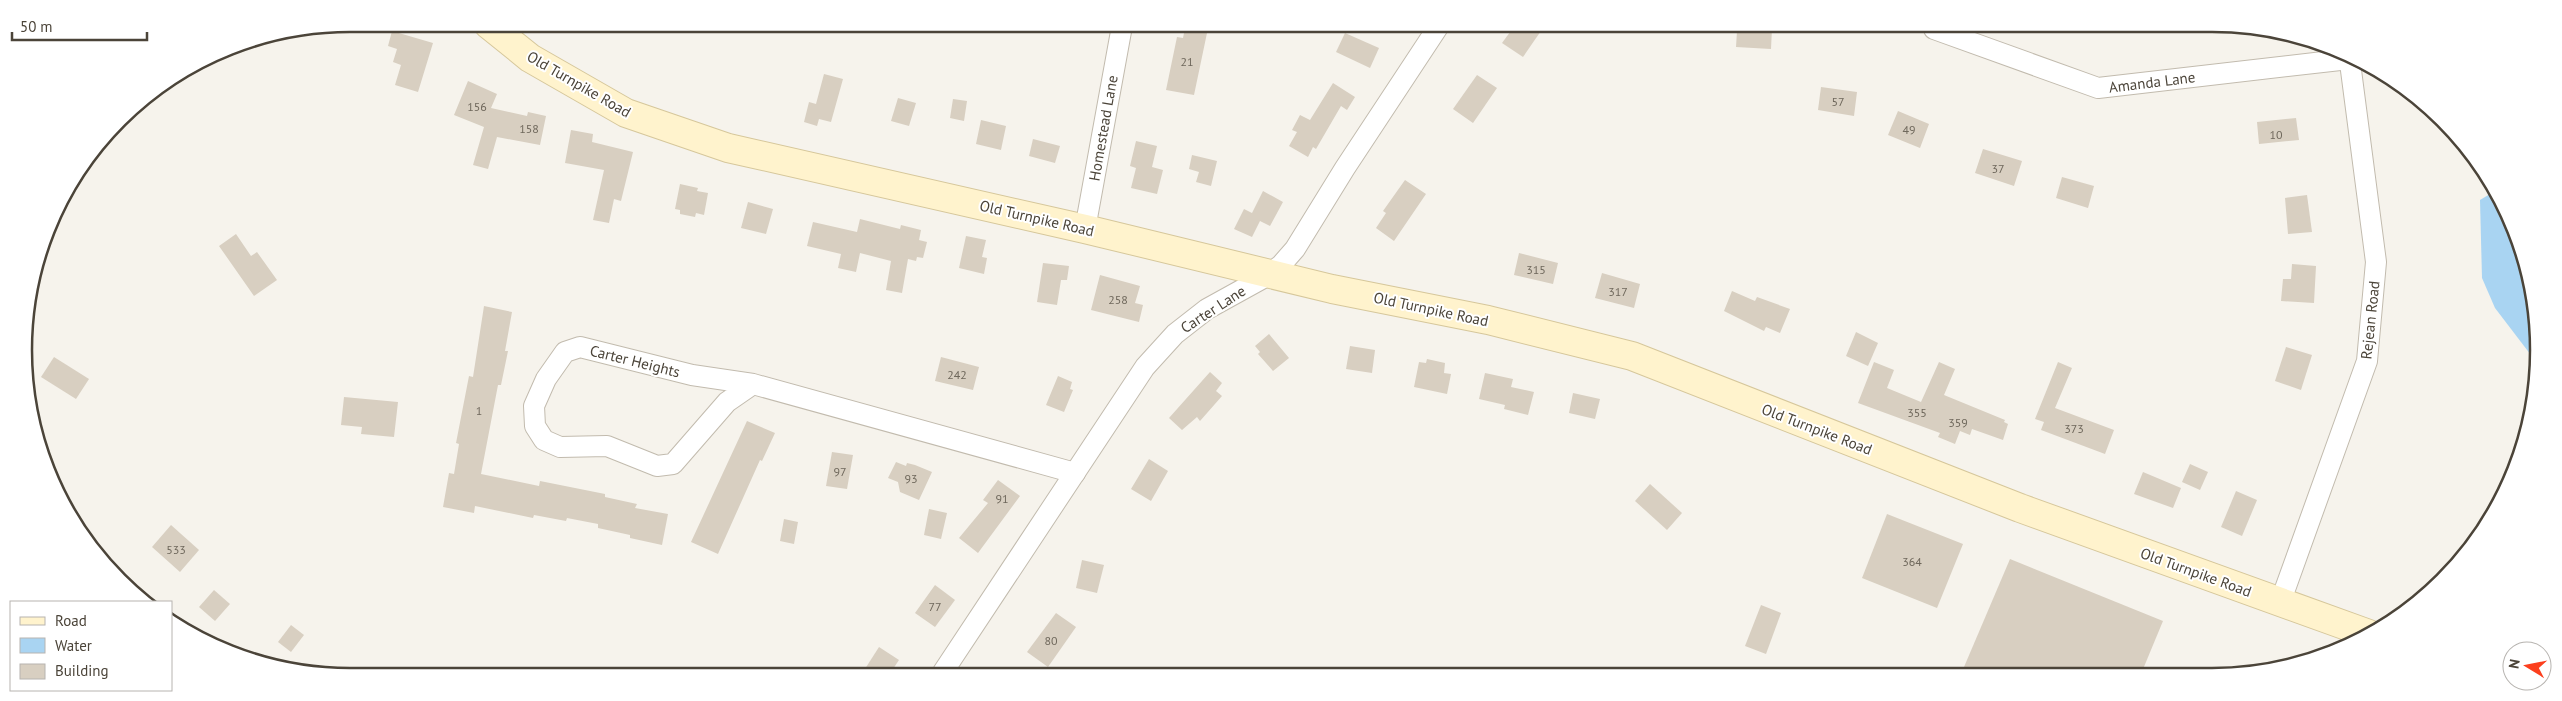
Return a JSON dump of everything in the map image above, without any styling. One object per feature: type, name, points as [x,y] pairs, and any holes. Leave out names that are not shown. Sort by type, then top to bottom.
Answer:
[{"type":"main road","name":"Old Turnpike Road","points":[[498,32],[530,58],[626,113],[728,148],[1085,229],[1269,274],[1488,320],[1632,356],[2020,508],[2361,631]]},
{"type":"street","name":"Homestead Lane","points":[[1085,229],[1121,32]]},
{"type":"street","name":"Carter Lane","points":[[946,668],[1145,367],[1175,334],[1207,309],[1269,274],[1281,265],[1295,250],[1345,168],[1435,32]]},
{"type":"street","name":"Amanda Lane","points":[[1942,32],[2098,88],[2337,59]]},
{"type":"street","name":"Rejean Road","points":[[2280,603],[2367,361],[2376,262],[2350,64]]},
{"type":"street","name":"Carter Heights","points":[[753,384],[727,402],[672,464],[657,466],[607,446],[560,447],[544,440],[535,426],[534,406],[546,379],[565,352],[580,347],[692,375],[753,384],[1075,473]]},
{"type":"water","points":[[2489,195],[2513,248],[2527,309],[2530,354],[2495,308],[2482,278],[2480,200]]},
{"type":"building","points":[[392,32],[433,43],[418,92],[395,85],[401,65],[393,62],[397,49],[388,46]]},
{"type":"building","points":[[1184,32],[1207,33],[1194,95],[1166,90],[1177,37],[1183,38]]},
{"type":"building","points":[[1510,32],[1540,32],[1523,57],[1502,43]]},
{"type":"building","points":[[1737,32],[1772,32],[1771,49],[1736,47]]},
{"type":"building","points":[[1345,33],[1379,48],[1370,68],[1336,52]]},
{"type":"building","points":[[824,74],[843,79],[831,122],[819,119],[817,126],[804,122],[809,102],[816,104]]},
{"type":"building","points":[[1477,75],[1497,88],[1473,123],[1453,109]]},
{"type":"building","points":[[468,81],[497,94],[491,108],[527,116],[528,112],[546,116],[540,145],[497,137],[488,169],[473,165],[484,127],[454,115]]},
{"type":"building","points":[[1333,83],[1355,97],[1347,110],[1341,106],[1316,149],[1313,147],[1308,157],[1289,146],[1297,132],[1292,130],[1300,115],[1310,120]]},
{"type":"building","points":[[1821,87],[1857,92],[1854,116],[1818,110]]},
{"type":"building","points":[[898,98],[916,103],[909,126],[891,121]]},
{"type":"building","points":[[953,99],[967,101],[964,121],[950,118]]},
{"type":"building","points":[[1898,111],[1929,124],[1920,148],[1888,135]]},
{"type":"building","points":[[2296,118],[2299,140],[2259,144],[2257,122]]},
{"type":"building","points":[[981,120],[1006,126],[1001,150],[976,144]]},
{"type":"building","points":[[571,130],[593,134],[592,142],[633,152],[621,201],[614,199],[609,223],[593,220],[604,170],[565,163]]},
{"type":"building","points":[[1033,139],[1060,146],[1055,163],[1029,156]]},
{"type":"building","points":[[1136,141],[1157,146],[1152,167],[1163,170],[1157,194],[1131,188],[1136,168],[1130,166]]},
{"type":"building","points":[[1983,149],[2022,161],[2014,186],[1975,173]]},
{"type":"building","points":[[1192,155],[1217,161],[1211,186],[1196,182],[1199,172],[1189,169]]},
{"type":"building","points":[[2062,177],[2094,186],[2088,208],[2056,198]]},
{"type":"building","points":[[1405,180],[1426,194],[1394,241],[1376,228],[1386,213],[1383,211]]},
{"type":"building","points":[[680,184],[698,188],[697,191],[708,193],[704,215],[696,213],[695,217],[680,214],[680,210],[675,209]]},
{"type":"building","points":[[1263,191],[1283,202],[1270,226],[1260,221],[1252,237],[1234,229],[1244,209],[1252,213]]},
{"type":"building","points":[[2307,195],[2312,232],[2288,234],[2285,198]]},
{"type":"building","points":[[748,202],[773,209],[766,234],[741,228]]},
{"type":"building","points":[[860,219],[900,229],[901,225],[921,230],[919,240],[927,242],[923,258],[917,257],[916,261],[908,259],[902,293],[886,290],[891,261],[860,253],[856,272],[838,268],[841,254],[807,246],[813,222],[857,232]]},
{"type":"building","points":[[236,234],[251,256],[257,252],[277,280],[254,296],[219,246]]},
{"type":"building","points":[[966,236],[986,240],[982,257],[987,258],[984,274],[959,268]]},
{"type":"building","points":[[1519,253],[1558,263],[1553,284],[1514,275]]},
{"type":"building","points":[[1043,263],[1069,266],[1067,280],[1061,280],[1057,305],[1037,302]]},
{"type":"building","points":[[2292,264],[2316,266],[2314,303],[2281,301],[2283,279],[2291,279]]},
{"type":"building","points":[[1602,273],[1640,284],[1634,308],[1595,298]]},
{"type":"building","points":[[1100,275],[1140,286],[1135,303],[1143,305],[1139,322],[1091,310]]},
{"type":"building","points":[[1732,291],[1755,301],[1757,297],[1790,309],[1780,333],[1766,327],[1764,331],[1724,311]]},
{"type":"building","points":[[484,306],[512,312],[505,351],[508,351],[501,385],[498,385],[481,474],[539,486],[540,481],[605,494],[605,497],[637,504],[635,508],[668,514],[662,545],[598,528],[598,524],[567,518],[566,521],[534,515],[533,518],[475,506],[474,513],[443,507],[449,473],[454,474],[459,444],[456,443],[469,376],[473,377]]},
{"type":"building","points":[[1856,332],[1878,343],[1868,366],[1846,356]]},
{"type":"building","points":[[1269,334],[1289,358],[1273,371],[1258,354],[1260,352],[1255,346]]},
{"type":"building","points":[[1350,346],[1375,350],[1372,373],[1346,369]]},
{"type":"building","points":[[2286,347],[2312,355],[2301,390],[2275,381]]},
{"type":"building","points":[[54,357],[89,379],[76,399],[41,377]]},
{"type":"building","points":[[941,357],[979,367],[973,390],[935,381]]},
{"type":"building","points":[[1427,359],[1445,363],[1444,373],[1451,374],[1447,394],[1414,387],[1419,362],[1426,363]]},
{"type":"building","points":[[1874,362],[1894,370],[1887,388],[1921,402],[1939,362],[1955,369],[1944,395],[2005,420],[2004,422],[2008,424],[2003,440],[1972,429],[1970,435],[1960,431],[1955,444],[1938,437],[1940,433],[1858,403]]},
{"type":"building","points":[[2058,362],[2072,368],[2055,408],[2114,430],[2105,454],[2041,430],[2044,422],[2035,419]]},
{"type":"building","points":[[1210,372],[1222,383],[1216,391],[1222,396],[1200,421],[1197,417],[1182,430],[1169,418]]},
{"type":"building","points":[[1485,373],[1513,379],[1511,387],[1534,392],[1528,415],[1504,409],[1505,405],[1479,399]]},
{"type":"building","points":[[1058,376],[1072,382],[1070,389],[1073,390],[1064,412],[1046,405]]},
{"type":"building","points":[[1573,393],[1600,399],[1595,419],[1569,413]]},
{"type":"building","points":[[344,397],[398,402],[394,437],[361,434],[362,427],[341,425]]},
{"type":"building","points":[[747,421],[775,433],[762,461],[760,460],[718,554],[691,542]]},
{"type":"building","points":[[832,452],[853,455],[847,489],[826,486]]},
{"type":"building","points":[[1149,459],[1168,471],[1151,501],[1131,489]]},
{"type":"building","points":[[896,462],[906,466],[907,463],[915,465],[932,472],[919,500],[900,492],[898,482],[888,478]]},
{"type":"building","points":[[2190,464],[2208,472],[2200,490],[2182,482]]},
{"type":"building","points":[[2143,472],[2181,488],[2173,508],[2134,494]]},
{"type":"building","points":[[998,480],[1020,496],[978,553],[959,538],[988,503],[983,500]]},
{"type":"building","points":[[1650,484],[1682,513],[1667,530],[1635,501]]},
{"type":"building","points":[[2236,491],[2257,500],[2242,536],[2221,527]]},
{"type":"building","points":[[929,509],[947,513],[941,539],[924,535]]},
{"type":"building","points":[[1887,514],[1963,544],[1937,608],[1862,578]]},
{"type":"building","points":[[784,519],[798,522],[794,544],[780,541]]},
{"type":"building","points":[[171,525],[199,550],[180,572],[152,547]]},
{"type":"building","points":[[2010,559],[2163,621],[2143,668],[1964,668]]},
{"type":"building","points":[[1082,560],[1104,565],[1097,593],[1076,588]]},
{"type":"building","points":[[935,585],[955,600],[935,627],[915,613]]},
{"type":"building","points":[[214,590],[230,604],[215,621],[199,607]]},
{"type":"building","points":[[1761,605],[1781,613],[1766,654],[1745,646]]},
{"type":"building","points":[[1056,613],[1076,627],[1048,667],[1027,652]]},
{"type":"building","points":[[291,625],[304,635],[291,652],[278,642]]},
{"type":"building","points":[[879,647],[899,660],[894,668],[866,668]]}]
